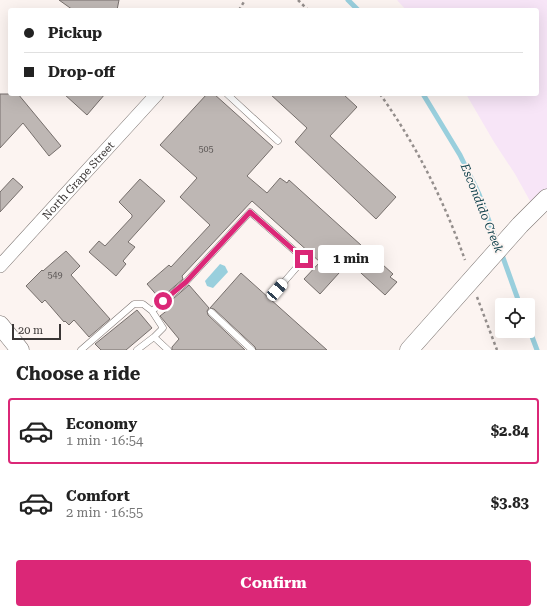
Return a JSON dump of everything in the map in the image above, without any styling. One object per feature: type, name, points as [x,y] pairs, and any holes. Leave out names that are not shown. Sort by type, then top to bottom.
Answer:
[{"type":"street","name":"North Grape Street","points":[[0,266],[155,96]]},
{"type":"street","points":[[413,348],[520,224],[547,198]]},
{"type":"street","points":[[0,325],[20,350]]},
{"type":"lane","points":[[229,96],[278,141]]},
{"type":"lane","points":[[152,311],[186,282],[250,212],[304,259],[277,290]]},
{"type":"lane","points":[[81,350],[134,304],[143,304],[152,311],[163,328],[137,350]]},
{"type":"lane","points":[[211,312],[252,350]]},
{"type":"lane","points":[[154,337],[168,350]]},
{"type":"path","points":[[298,0],[306,8]]},
{"type":"path","points":[[381,96],[406,132],[429,173],[474,277],[497,350]]},
{"type":"shaded area","points":[[397,0],[547,0],[547,198],[535,210],[515,174],[467,96],[539,96],[539,8],[404,8]]},
{"type":"water","points":[[220,264],[225,266],[228,272],[213,288],[207,286],[205,281]]},
{"type":"building","points":[[59,0],[119,0],[117,8],[70,8]]},
{"type":"building","points":[[0,94],[20,96],[61,146],[49,156],[23,123],[0,148]]},
{"type":"building","points":[[66,96],[103,96],[87,115]]},
{"type":"building","points":[[205,96],[216,96],[273,147],[247,176],[267,193],[280,178],[287,183],[289,180],[393,274],[390,277],[397,282],[385,295],[349,262],[320,294],[304,279],[320,262],[252,201],[182,276],[183,279],[160,299],[147,284],[169,265],[171,267],[210,225],[180,197],[197,178],[160,145]]},
{"type":"building","points":[[272,96],[345,96],[357,107],[330,136],[396,197],[376,219],[295,142],[307,128]]},
{"type":"building","points":[[13,178],[23,187],[0,212],[0,192]]},
{"type":"building","points":[[140,179],[165,201],[128,242],[135,247],[123,261],[126,264],[116,276],[89,252],[99,241],[105,246],[132,217],[132,215],[119,202]]},
{"type":"building","points":[[66,251],[80,266],[71,275],[110,319],[89,337],[74,320],[69,325],[65,321],[64,322],[45,300],[42,303],[26,286],[42,270],[43,271]]},
{"type":"building","points":[[241,273],[327,350],[256,350],[255,347],[214,309],[210,308]]},
{"type":"building","points":[[189,285],[209,308],[207,311],[208,315],[245,350],[172,350],[172,347],[179,339],[160,316],[169,309],[166,305]]},
{"type":"building","points":[[137,310],[152,328],[126,350],[101,350],[95,344]]},
{"type":"waterway","name":"Escondido Creek","points":[[348,0],[356,8]]},
{"type":"waterway","name":"Escondido Creek","points":[[424,96],[460,155],[479,194],[498,245]]},
{"type":"waterway","name":"Escondido Creek","points":[[501,252],[517,298]]},
{"type":"waterway","name":"Escondido Creek","points":[[532,338],[537,350]]},
{"type":"route","points":[[163,301],[186,282],[250,212],[304,259]]}]
